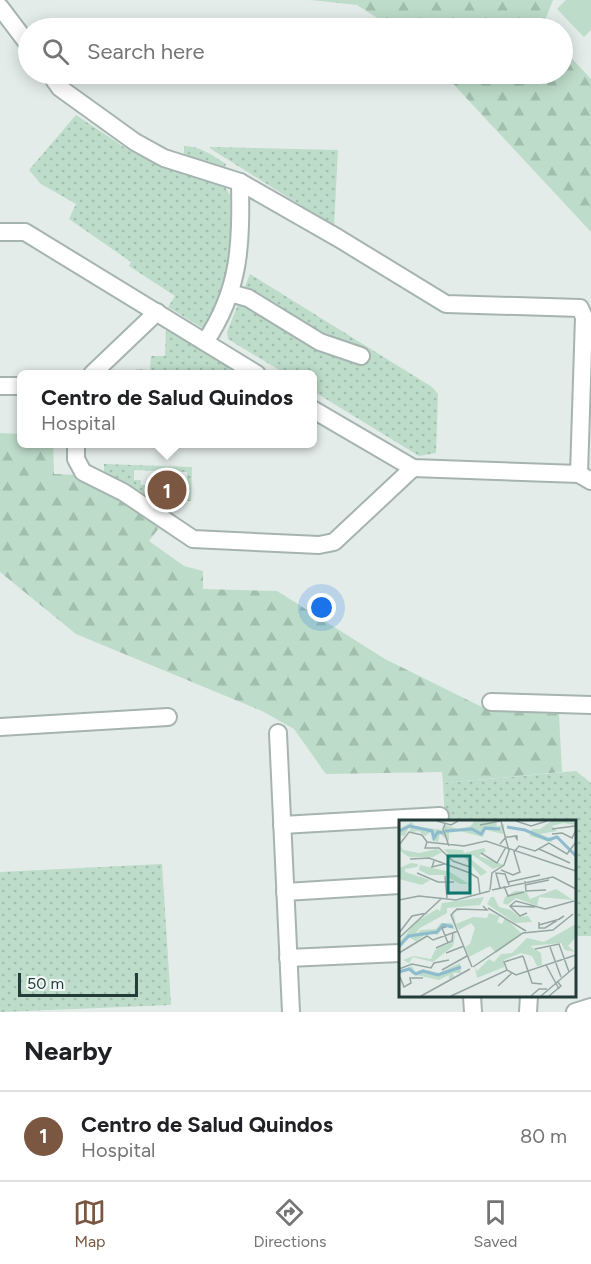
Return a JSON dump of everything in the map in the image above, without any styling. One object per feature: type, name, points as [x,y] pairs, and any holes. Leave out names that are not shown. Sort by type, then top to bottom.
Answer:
[{"type":"street","points":[[0,7],[18,31]]},
{"type":"street","points":[[57,84],[135,142],[164,158],[240,182],[339,238],[446,304],[580,308],[584,317],[585,477],[413,468],[317,412]]},
{"type":"street","points":[[206,342],[217,324],[230,292],[240,255],[240,182]]},
{"type":"street","points":[[0,232],[25,232],[249,370]]},
{"type":"street","points":[[230,292],[248,298],[320,342],[361,356]]},
{"type":"street","points":[[97,370],[157,312]]},
{"type":"street","points":[[0,386],[17,386]]},
{"type":"street","points":[[76,448],[76,459],[82,471],[123,492],[193,539],[319,545],[334,542],[413,468]]},
{"type":"street","points":[[491,702],[591,705]]},
{"type":"street","points":[[0,727],[168,717]]},
{"type":"street","points":[[278,733],[291,1012]]},
{"type":"street","points":[[282,825],[440,816]]},
{"type":"street","points":[[285,892],[399,885]]},
{"type":"street","points":[[288,958],[399,953]]},
{"type":"street","points":[[528,1012],[529,997]]},
{"type":"street","points":[[575,1012],[591,1007]]},
{"type":"green space","points":[[311,0],[553,0],[546,18],[377,18],[357,5]]},
{"type":"green space","points":[[566,0],[591,0],[591,30],[584,37],[573,26],[573,18],[566,18],[557,9]]},
{"type":"green space","points":[[573,60],[591,79],[591,232],[453,84],[573,84]]},
{"type":"green space","points":[[76,115],[127,149],[159,166],[224,185],[230,195],[230,267],[224,287],[204,329],[168,307],[175,296],[129,266],[131,262],[69,219],[76,204],[41,184],[29,170]]},
{"type":"green space","points":[[184,146],[206,152],[226,164],[225,167],[184,157]]},
{"type":"green space","points":[[209,147],[338,150],[334,226],[211,149]]},
{"type":"green space","points":[[250,274],[432,387],[438,394],[436,453],[419,456],[317,393],[317,370],[279,370],[228,339],[227,332]]},
{"type":"green space","points":[[166,327],[234,370],[150,370],[151,356],[165,356]]},
{"type":"green space","points":[[0,433],[17,434],[17,448],[53,448],[54,474],[78,475],[162,524],[149,541],[184,566],[203,571],[203,589],[277,591],[385,659],[490,711],[559,714],[562,772],[443,783],[442,772],[326,774],[294,729],[262,711],[76,634],[0,572]]},
{"type":"green space","points":[[104,464],[192,467],[191,501],[187,501],[187,472],[134,470],[134,480],[141,480],[141,485],[147,485],[147,495],[156,502],[155,504],[104,475]]},
{"type":"green space","points":[[576,771],[591,783],[591,936],[576,936],[576,820],[445,820],[443,783]]},
{"type":"green space","points":[[162,864],[171,1005],[0,1012],[0,872]]},
{"type":"place","name":"Centro de Salud Quindos","points":[[167,490]]}]
